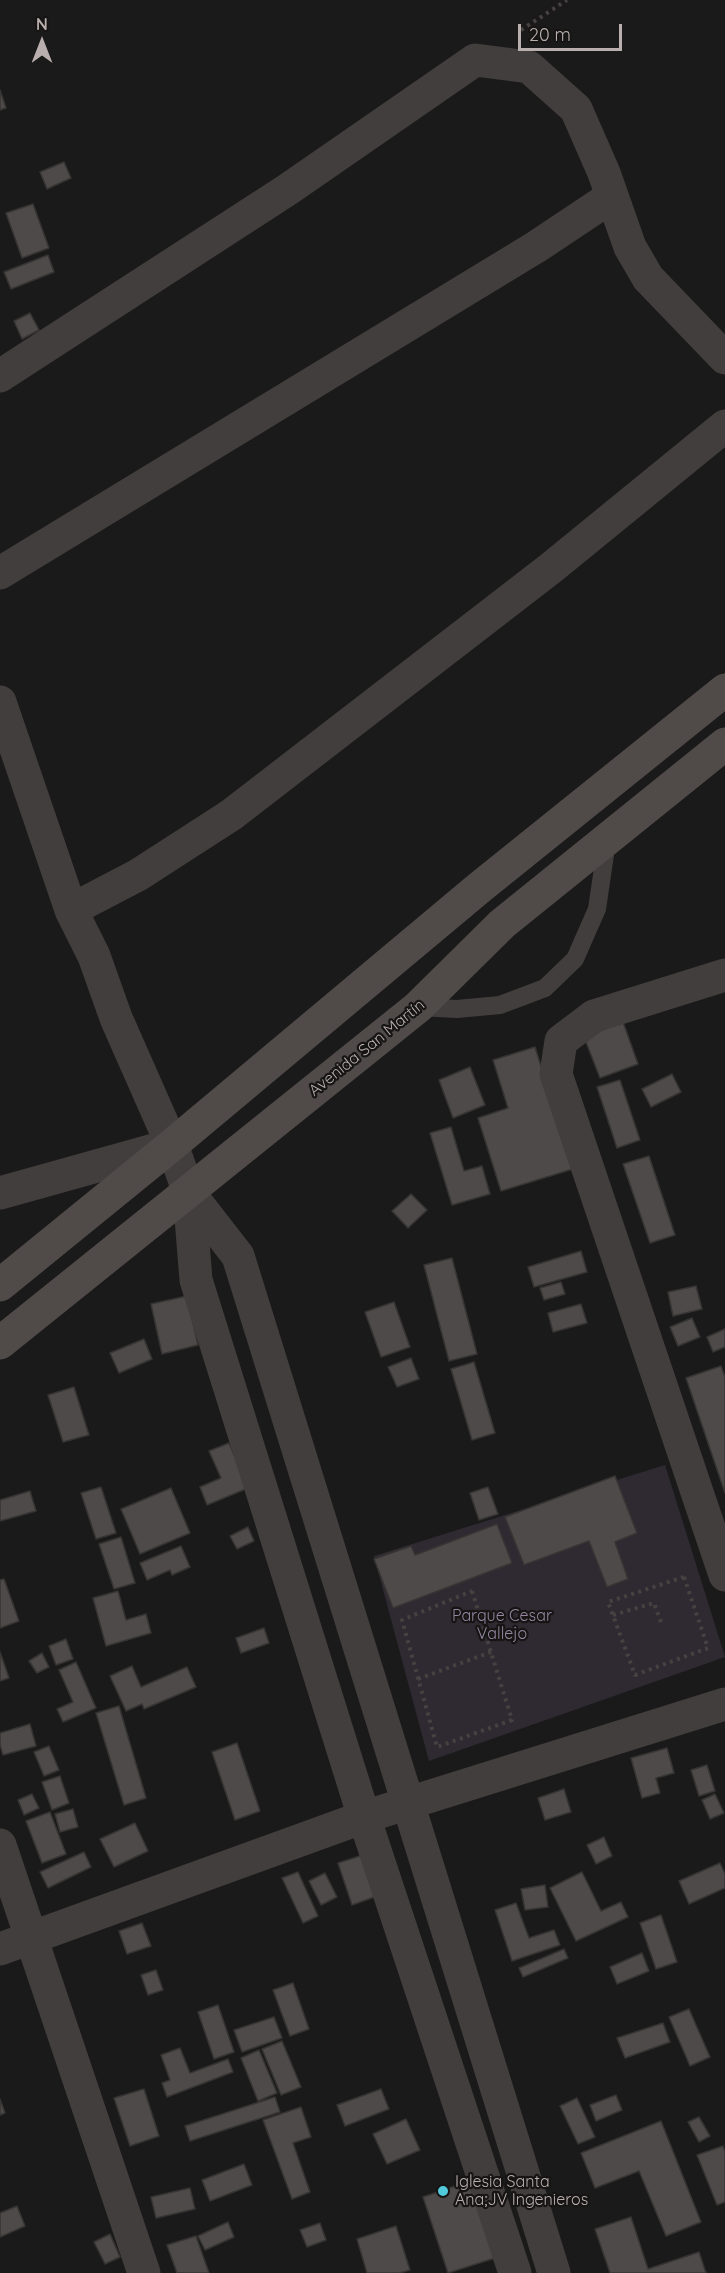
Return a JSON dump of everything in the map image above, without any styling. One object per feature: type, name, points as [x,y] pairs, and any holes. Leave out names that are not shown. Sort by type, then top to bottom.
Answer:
[{"type":"main road","points":[[0,1285],[172,1145],[479,888],[725,690]]},
{"type":"main road","name":"Avenida San Martín","points":[[0,1343],[418,1007],[502,924],[725,744]]},
{"type":"main road","points":[[479,888],[502,924]]},
{"type":"street","points":[[0,376],[287,190],[475,60],[529,67],[576,109],[604,173],[630,247],[648,278],[725,358]]},
{"type":"street","points":[[0,573],[536,247],[611,196]]},
{"type":"street","points":[[72,910],[138,875],[231,814],[551,568],[725,426]]},
{"type":"street","points":[[0,702],[72,910],[94,956],[116,1018],[172,1145],[189,1193],[196,1280],[364,1817],[515,2273]]},
{"type":"street","points":[[725,975],[594,1016],[561,1041],[556,1074],[725,1575]]},
{"type":"street","points":[[0,1192],[172,1145]]},
{"type":"street","points":[[189,1193],[238,1257],[554,2273]]},
{"type":"street","points":[[0,1949],[364,1817],[725,1704]]},
{"type":"street","points":[[0,1845],[144,2273]]},
{"type":"lane","points":[[418,1007],[457,1009],[500,1005],[545,988],[575,959],[597,909],[607,839]]},
{"type":"path","points":[[684,1577],[708,1648],[634,1675],[614,1615],[609,1602],[684,1577]]},
{"type":"path","points":[[472,1591],[512,1720],[437,1748],[418,1679],[402,1620],[472,1591]]},
{"type":"path","points":[[614,1615],[654,1603],[662,1625]]},
{"type":"path","points":[[418,1679],[491,1652]]},
{"type":"green space","name":"Parque Cesar Vallejo","points":[[665,1465],[725,1657],[429,1761],[374,1556]]},
{"type":"building","points":[[0,90],[6,108],[0,110]]},
{"type":"building","points":[[64,162],[71,178],[47,189],[40,172]]},
{"type":"building","points":[[33,204],[49,248],[22,258],[6,213]]},
{"type":"building","points":[[48,255],[54,272],[11,289],[4,272]]},
{"type":"building","points":[[30,313],[39,330],[22,339],[14,321]]},
{"type":"building","points":[[623,1022],[638,1064],[600,1078],[584,1037]]},
{"type":"building","points":[[535,1047],[573,1169],[501,1191],[478,1118],[508,1108],[493,1060]]},
{"type":"building","points":[[470,1067],[485,1105],[453,1118],[439,1080]]},
{"type":"building","points":[[672,1074],[681,1092],[651,1107],[642,1089]]},
{"type":"building","points":[[620,1080],[640,1140],[617,1148],[597,1087]]},
{"type":"building","points":[[451,1127],[464,1171],[482,1166],[490,1194],[452,1205],[430,1133]]},
{"type":"building","points":[[649,1156],[675,1235],[650,1243],[623,1164]]},
{"type":"building","points":[[411,1194],[427,1210],[408,1228],[392,1211]]},
{"type":"building","points":[[581,1251],[587,1272],[534,1287],[528,1267]]},
{"type":"building","points":[[452,1258],[477,1354],[449,1361],[424,1265]]},
{"type":"building","points":[[561,1282],[565,1294],[544,1300],[540,1288]]},
{"type":"building","points":[[696,1286],[702,1309],[673,1316],[668,1292]]},
{"type":"building","points":[[187,1296],[198,1345],[162,1354],[151,1304]]},
{"type":"building","points":[[394,1302],[410,1347],[381,1357],[365,1312]]},
{"type":"building","points":[[581,1304],[587,1323],[553,1332],[548,1313]]},
{"type":"building","points":[[692,1318],[700,1337],[678,1346],[670,1327]]},
{"type":"building","points":[[725,1329],[725,1347],[713,1352],[707,1337]]},
{"type":"building","points":[[144,1339],[152,1359],[119,1373],[110,1353]]},
{"type":"building","points":[[411,1358],[419,1379],[397,1387],[388,1367]]},
{"type":"building","points":[[474,1362],[495,1433],[472,1440],[451,1369]]},
{"type":"building","points":[[721,1366],[725,1377],[725,1493],[686,1378]]},
{"type":"building","points":[[74,1387],[89,1435],[63,1442],[48,1395]]},
{"type":"building","points":[[229,1443],[248,1488],[207,1505],[200,1487],[221,1478],[209,1451]]},
{"type":"building","points":[[615,1476],[637,1533],[615,1542],[628,1579],[607,1587],[589,1541],[524,1565],[505,1517]]},
{"type":"building","points":[[101,1487],[116,1533],[96,1539],[81,1493]]},
{"type":"building","points":[[488,1487],[498,1514],[479,1520],[470,1493]]},
{"type":"building","points":[[171,1488],[190,1533],[140,1554],[121,1509]]},
{"type":"building","points":[[30,1491],[36,1511],[0,1521],[0,1500]]},
{"type":"building","points":[[497,1524],[512,1563],[393,1608],[374,1559],[411,1546],[415,1555]]},
{"type":"building","points":[[248,1527],[254,1541],[237,1549],[230,1536]]},
{"type":"building","points":[[121,1537],[135,1583],[114,1589],[99,1544]]},
{"type":"building","points":[[181,1546],[190,1567],[172,1575],[170,1570],[147,1580],[140,1563]]},
{"type":"building","points":[[4,1579],[19,1621],[0,1628],[0,1580]]},
{"type":"building","points":[[118,1591],[126,1620],[146,1614],[151,1633],[106,1646],[93,1598]]},
{"type":"building","points":[[264,1628],[269,1643],[241,1653],[236,1638]]},
{"type":"building","points":[[66,1639],[73,1659],[56,1665],[49,1646]]},
{"type":"building","points":[[0,1652],[9,1678],[0,1681]]},
{"type":"building","points":[[42,1653],[49,1667],[37,1673],[29,1661]]},
{"type":"building","points":[[76,1662],[96,1708],[63,1722],[57,1709],[73,1702],[59,1670]]},
{"type":"building","points":[[132,1666],[141,1687],[187,1667],[196,1687],[144,1709],[142,1704],[126,1711],[110,1676]]},
{"type":"building","points":[[119,1706],[146,1798],[124,1805],[96,1713]]},
{"type":"building","points":[[30,1724],[36,1746],[3,1755],[0,1733]]},
{"type":"building","points":[[237,1743],[260,1811],[235,1820],[212,1752]]},
{"type":"building","points":[[49,1746],[59,1770],[44,1776],[34,1752]]},
{"type":"building","points":[[667,1748],[674,1773],[656,1778],[660,1793],[642,1798],[631,1758]]},
{"type":"building","points":[[707,1765],[715,1791],[699,1796],[691,1770]]},
{"type":"building","points":[[60,1776],[69,1803],[52,1810],[42,1782]]},
{"type":"building","points":[[564,1789],[571,1812],[545,1820],[538,1798]]},
{"type":"building","points":[[32,1794],[39,1808],[24,1815],[18,1800]]},
{"type":"building","points":[[715,1794],[724,1813],[710,1819],[702,1800]]},
{"type":"building","points":[[73,1809],[78,1827],[60,1832],[55,1814]]},
{"type":"building","points":[[50,1812],[66,1854],[42,1863],[26,1821]]},
{"type":"building","points":[[135,1823],[148,1851],[114,1867],[100,1839]]},
{"type":"building","points":[[604,1837],[612,1856],[596,1864],[587,1845]]},
{"type":"building","points":[[84,1852],[91,1867],[48,1888],[40,1872]]},
{"type":"building","points":[[363,1855],[377,1896],[352,1905],[338,1863]]},
{"type":"building","points":[[720,1863],[725,1874],[725,1888],[689,1904],[679,1881]]},
{"type":"building","points":[[298,1872],[318,1916],[303,1923],[282,1878]]},
{"type":"building","points":[[582,1872],[601,1911],[621,1902],[628,1917],[576,1941],[550,1888]]},
{"type":"building","points":[[325,1873],[337,1897],[321,1905],[309,1881]]},
{"type":"building","points":[[545,1885],[548,1907],[525,1910],[521,1889]]},
{"type":"building","points":[[516,1903],[529,1938],[554,1930],[560,1945],[512,1961],[495,1910]]},
{"type":"building","points":[[661,1915],[677,1962],[656,1969],[640,1923]]},
{"type":"building","points":[[142,1923],[151,1946],[127,1954],[119,1931]]},
{"type":"building","points":[[564,1949],[568,1958],[523,1977],[519,1968]]},
{"type":"building","points":[[642,1953],[649,1971],[617,1984],[610,1967]]},
{"type":"building","points":[[156,1970],[163,1990],[148,1995],[141,1975]]},
{"type":"building","points":[[293,1983],[309,2029],[290,2036],[273,1990]]},
{"type":"building","points":[[218,2005],[234,2052],[214,2059],[198,2012]]},
{"type":"building","points":[[689,2009],[710,2057],[690,2066],[669,2017]]},
{"type":"building","points":[[274,2017],[282,2038],[242,2052],[234,2030]]},
{"type":"building","points":[[663,2023],[670,2042],[625,2058],[617,2038]]},
{"type":"building","points":[[282,2041],[301,2087],[281,2095],[262,2049]]},
{"type":"building","points":[[180,2048],[190,2073],[228,2059],[233,2072],[167,2097],[162,2083],[170,2080],[161,2055]]},
{"type":"building","points":[[259,2050],[277,2093],[258,2101],[241,2058]]},
{"type":"building","points":[[144,2089],[159,2136],[130,2146],[114,2098]]},
{"type":"building","points":[[381,2089],[389,2109],[345,2126],[337,2105]]},
{"type":"building","points":[[616,2095],[622,2110],[596,2121],[590,2105]]},
{"type":"building","points":[[275,2097],[280,2112],[190,2141],[185,2126]]},
{"type":"building","points":[[577,2098],[595,2137],[578,2144],[560,2106]]},
{"type":"building","points":[[0,2099],[5,2113],[0,2115]]},
{"type":"building","points":[[301,2107],[311,2137],[293,2143],[310,2192],[292,2199],[263,2120]]},
{"type":"building","points":[[699,2117],[710,2136],[699,2142],[688,2122]]},
{"type":"building","points":[[406,2119],[420,2150],[387,2164],[373,2134]]},
{"type":"building","points":[[661,2121],[701,2222],[666,2236],[639,2171],[595,2188],[581,2153]]},
{"type":"building","points":[[723,2146],[725,2202],[717,2205],[697,2155]]},
{"type":"building","points":[[244,2164],[252,2185],[210,2201],[202,2180]]},
{"type":"building","points":[[470,2181],[495,2258],[448,2273],[423,2197]]},
{"type":"building","points":[[190,2188],[195,2209],[156,2218],[151,2197]]},
{"type":"building","points":[[17,2206],[25,2226],[0,2237],[0,2213]]},
{"type":"building","points":[[631,2217],[648,2269],[699,2252],[706,2273],[610,2273],[595,2229]]},
{"type":"building","points":[[228,2222],[234,2237],[205,2250],[198,2236]]},
{"type":"building","points":[[320,2223],[326,2240],[307,2247],[300,2230]]},
{"type":"building","points":[[396,2226],[410,2270],[399,2273],[367,2273],[357,2239]]},
{"type":"building","points":[[110,2234],[120,2257],[105,2264],[94,2242]]},
{"type":"building","points":[[196,2236],[209,2273],[177,2273],[167,2245]]},
{"type":"place","name":"Iglesia Santa Ana;JV Ingenieros","points":[[443,2191]]}]
